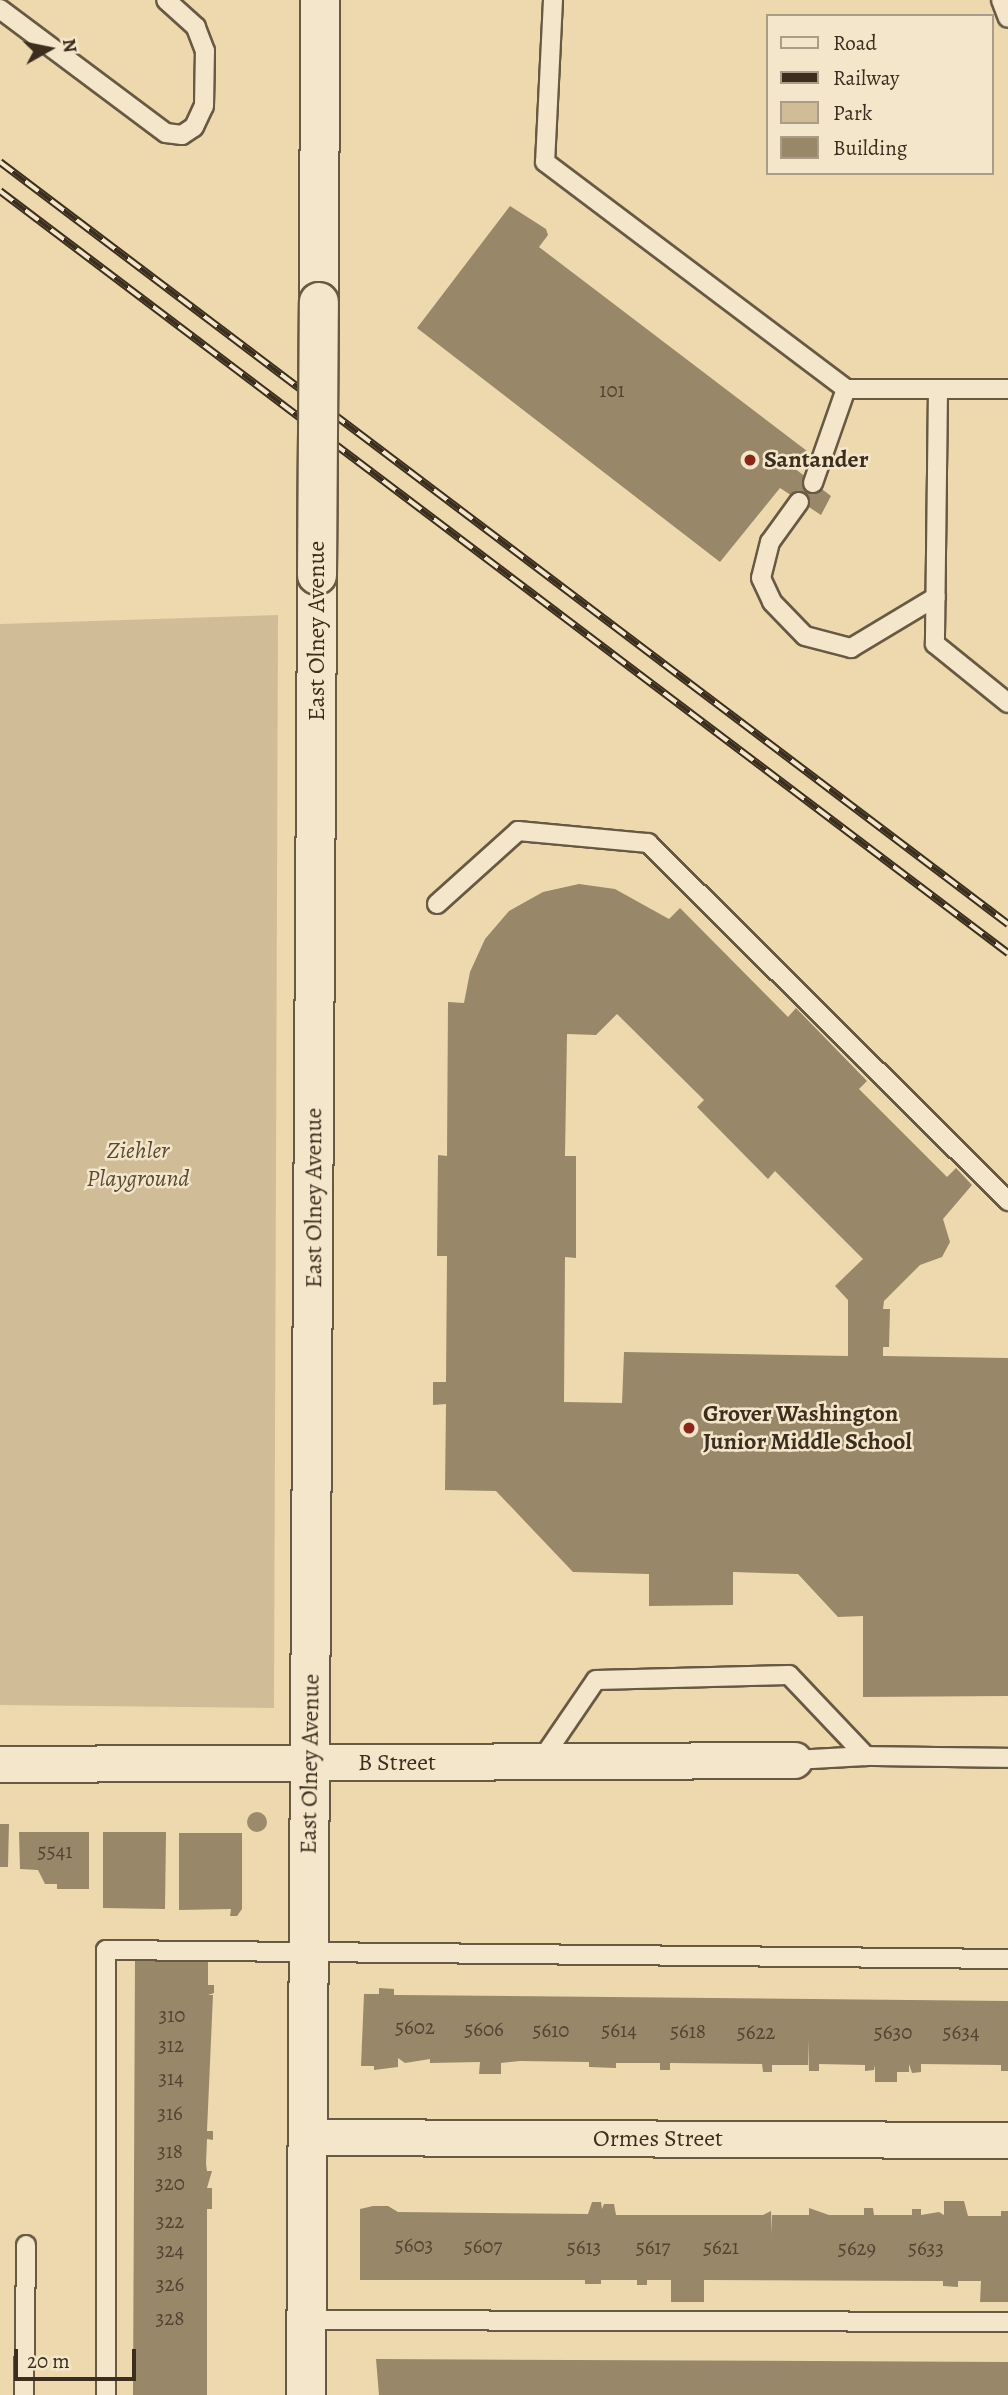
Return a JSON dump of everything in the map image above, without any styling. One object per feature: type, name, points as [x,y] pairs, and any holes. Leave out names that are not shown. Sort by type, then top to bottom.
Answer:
[{"type":"street","name":"East Olney Avenue","points":[[306,2395],[320,0]]},
{"type":"street","name":"B Street","points":[[0,1764],[793,1760]]},
{"type":"street","name":"Ormes Street","points":[[309,2137],[1008,2140]]},
{"type":"lane","points":[[0,9],[166,133],[182,135],[194,127],[204,106],[205,51],[196,27],[166,0]]},
{"type":"lane","points":[[554,0],[545,162],[846,389],[1008,390]]},
{"type":"lane","points":[[1001,0],[1008,18]]},
{"type":"lane","points":[[813,483],[846,389]]},
{"type":"lane","points":[[938,390],[935,644],[1008,702]]},
{"type":"lane","points":[[799,502],[770,542],[761,579],[772,602],[805,636],[851,648],[936,597]]},
{"type":"lane","points":[[438,904],[518,831],[648,843],[1008,1201]]},
{"type":"lane","points":[[540,1762],[596,1681],[789,1675],[866,1756]]},
{"type":"lane","points":[[793,1760],[866,1756],[1008,1758]]},
{"type":"lane","points":[[106,2395],[106,1950],[1008,1959]]},
{"type":"lane","points":[[24,2395],[26,2245]]},
{"type":"lane","points":[[307,2319],[1008,2322]]},
{"type":"green space","name":"Ziehler Playground","points":[[278,615],[274,1708],[0,1705],[0,624]]},
{"type":"building","points":[[510,206],[546,229],[548,235],[539,247],[807,451],[794,468],[831,496],[821,515],[780,488],[720,562],[417,328]]},
{"type":"building","points":[[579,884],[615,889],[669,919],[680,908],[788,1017],[796,1008],[867,1081],[859,1089],[947,1177],[956,1168],[972,1185],[943,1219],[950,1242],[942,1257],[920,1265],[884,1301],[883,1309],[890,1309],[889,1347],[883,1347],[883,1356],[1008,1358],[1008,1696],[863,1697],[863,1616],[838,1617],[798,1574],[733,1572],[733,1605],[649,1606],[649,1574],[573,1572],[496,1491],[445,1490],[446,1404],[433,1405],[433,1382],[446,1382],[447,1256],[437,1256],[438,1155],[447,1156],[448,1002],[464,1003],[470,972],[485,939],[509,911],[543,892]],"holes":[[[617,1014],[704,1100],[697,1107],[768,1179],[775,1171],[863,1259],[835,1286],[848,1300],[848,1356],[624,1352],[622,1403],[564,1402],[565,1257],[576,1258],[576,1156],[565,1156],[567,1034],[596,1035]]]},
{"type":"building","points":[[0,1824],[9,1824],[8,1867],[0,1867]]},
{"type":"building","points":[[19,1832],[89,1832],[89,1889],[57,1889],[57,1884],[45,1884],[38,1870],[20,1869]]},
{"type":"building","points":[[103,1832],[166,1832],[165,1909],[103,1908]]},
{"type":"building","points":[[179,1833],[242,1833],[242,1909],[237,1916],[230,1916],[231,1909],[179,1910]]},
{"type":"building","points":[[135,1958],[208,1959],[208,1985],[214,1985],[214,1993],[208,1995],[213,1995],[207,2131],[213,2131],[213,2140],[207,2139],[206,2164],[207,2171],[212,2171],[207,2188],[212,2188],[212,2209],[207,2209],[207,2395],[133,2395]]},
{"type":"building","points":[[379,1988],[394,1989],[394,1995],[1008,2001],[1008,2071],[1001,2071],[1001,2065],[921,2064],[921,2072],[912,2073],[909,2064],[909,2072],[897,2072],[897,2082],[875,2082],[875,2065],[874,2070],[865,2071],[865,2065],[819,2064],[819,2071],[809,2071],[808,2039],[808,2065],[772,2065],[772,2072],[763,2072],[762,2064],[670,2063],[670,2070],[660,2070],[660,2063],[616,2063],[616,2068],[589,2067],[589,2062],[520,2061],[501,2063],[501,2074],[479,2074],[480,2062],[430,2063],[430,2059],[405,2063],[398,2058],[398,2067],[374,2070],[374,2066],[361,2066],[364,1994],[379,1994]]},
{"type":"building","points":[[944,2201],[964,2201],[968,2216],[1001,2216],[1001,2211],[1008,2211],[1008,2302],[980,2302],[981,2281],[958,2281],[958,2287],[943,2286],[943,2281],[704,2280],[704,2302],[671,2302],[671,2280],[647,2280],[647,2285],[637,2285],[637,2280],[601,2280],[601,2284],[585,2284],[585,2280],[360,2280],[360,2209],[373,2206],[388,2206],[398,2212],[588,2214],[592,2202],[601,2202],[602,2209],[604,2204],[614,2204],[616,2215],[763,2215],[771,2211],[772,2235],[772,2215],[809,2215],[809,2208],[829,2215],[864,2215],[864,2208],[873,2208],[874,2215],[912,2215],[912,2209],[921,2209],[921,2215],[939,2212],[944,2215]]},
{"type":"building","points":[[376,2359],[1008,2362],[1008,2395],[379,2395]]},
{"type":"railway","points":[[0,162],[1008,924]]},
{"type":"railway","points":[[0,191],[1008,953]]},
{"type":"place","name":"Santander","points":[[750,460]]},
{"type":"place","name":"Grover Washington Junior Middle School","points":[[689,1428]]}]
